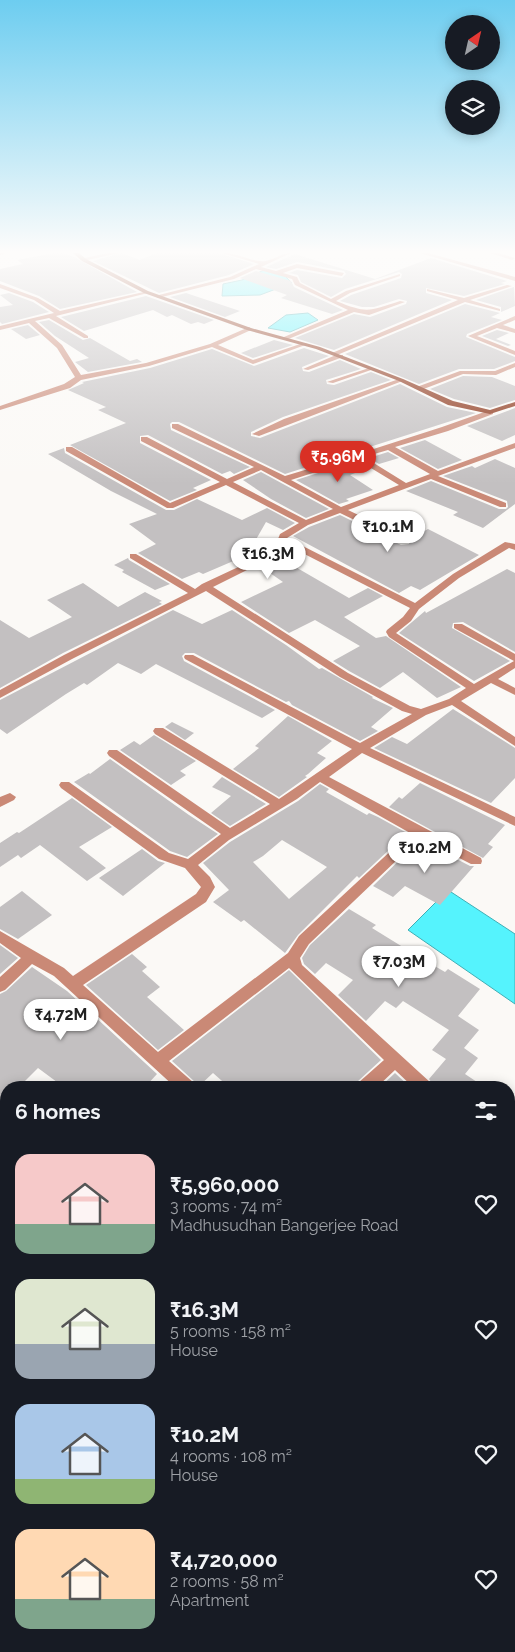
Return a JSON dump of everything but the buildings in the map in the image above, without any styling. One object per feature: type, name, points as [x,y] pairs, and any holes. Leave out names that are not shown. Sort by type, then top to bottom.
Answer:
[{"type":"main road","points":[[253,330],[286,338],[338,355],[451,402],[490,412],[515,404]]},
{"type":"street","points":[[43,330],[59,344],[76,369],[79,378]]},
{"type":"street","points":[[74,330],[86,337]]},
{"type":"street","points":[[0,408],[67,386],[79,378],[147,365],[212,345],[246,330]]},
{"type":"street","points":[[286,338],[305,330]]},
{"type":"street","points":[[306,369],[395,330]]},
{"type":"street","points":[[487,330],[471,336],[515,353]]},
{"type":"street","points":[[212,345],[253,362],[305,344]]},
{"type":"street","points":[[418,388],[462,372],[496,373],[515,366]]},
{"type":"street","points":[[330,382],[371,369]]},
{"type":"street","points":[[256,434],[401,380]]},
{"type":"street","points":[[285,478],[445,429],[490,412]]},
{"type":"street","points":[[175,426],[285,478],[339,509],[405,541]]},
{"type":"street","points":[[144,439],[305,523]]},
{"type":"street","points":[[416,607],[282,539],[283,536],[305,523],[339,509],[515,445]]},
{"type":"street","points":[[387,446],[434,475],[503,505]]},
{"type":"street","points":[[69,449],[170,506],[261,467]]},
{"type":"street","points":[[355,455],[406,486]]},
{"type":"street","points":[[473,688],[391,633],[393,629],[407,619],[416,607],[456,576],[508,544],[515,547]]},
{"type":"street","points":[[133,556],[194,592]]},
{"type":"street","points":[[0,694],[205,586],[252,564]]},
{"type":"street","points":[[205,586],[344,676],[406,709],[422,713]]},
{"type":"street","points":[[458,626],[515,658]]},
{"type":"street","points":[[189,657],[361,748],[515,822]]},
{"type":"street","points":[[190,865],[230,834],[280,804],[361,748],[422,713],[453,701],[515,664]]},
{"type":"street","points":[[491,679],[515,692]]},
{"type":"street","points":[[453,701],[515,742]]},
{"type":"street","points":[[159,731],[280,804]]},
{"type":"street","points":[[112,753],[230,834]]},
{"type":"street","points":[[320,777],[476,861]]},
{"type":"street","points":[[65,785],[164,856],[175,862],[190,865],[205,880],[208,887],[200,898],[73,984]]},
{"type":"street","points":[[158,1060],[292,956],[304,940],[419,832]]},
{"type":"street","points":[[0,936],[31,957],[59,972],[180,1081]]},
{"type":"street","points":[[292,956],[296,968],[418,1081]]},
{"type":"street","points":[[0,986],[31,957]]},
{"type":"street","points":[[372,1081],[395,1060]]},
{"type":"water","points":[[448,890],[515,934],[515,1004],[408,930]]}]
